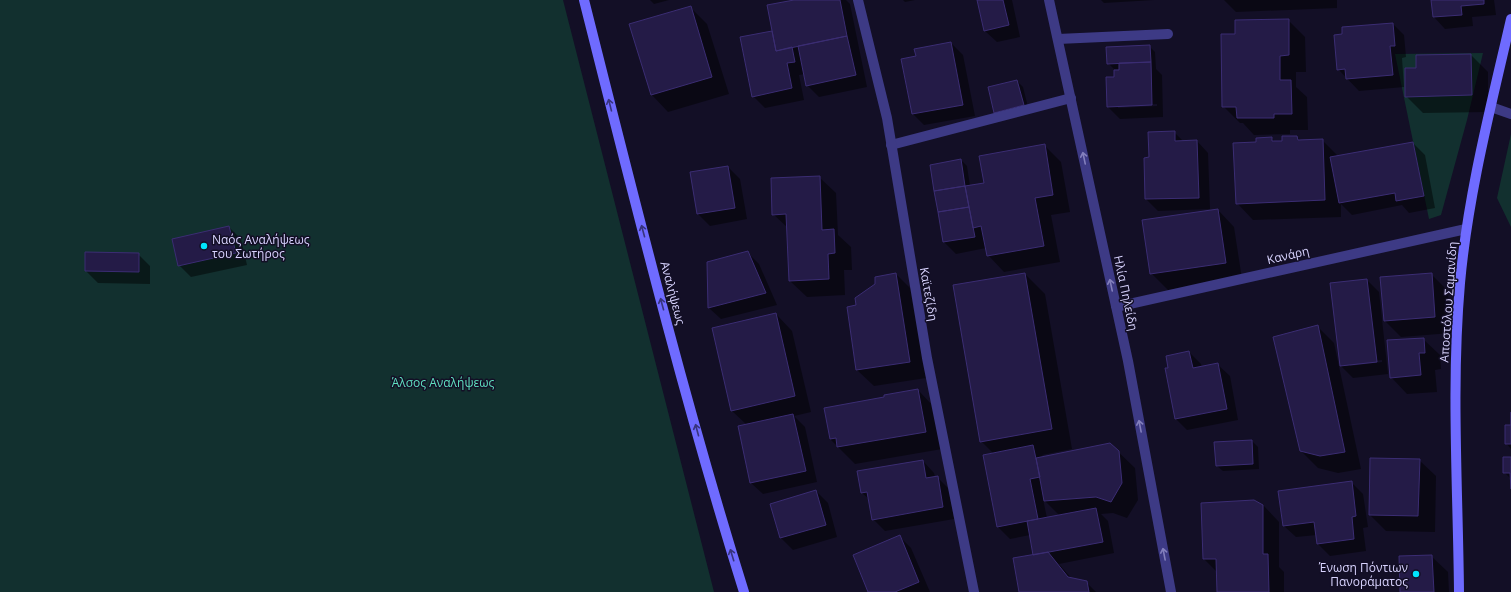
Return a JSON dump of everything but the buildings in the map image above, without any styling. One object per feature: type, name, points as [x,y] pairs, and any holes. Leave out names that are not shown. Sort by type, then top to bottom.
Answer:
[{"type":"street","name":"Αναλήψεως","points":[[584,0],[659,292],[720,515],[744,592]]},
{"type":"street","name":"Καϊτεζίδη","points":[[858,0],[885,111],[927,358],[974,592]]},
{"type":"street","name":"Ηλία Πηλείδη","points":[[1049,0],[1128,361],[1171,592]]},
{"type":"street","name":"Αποστόλου Σαμανίδη","points":[[1459,592],[1457,352],[1460,284],[1466,229],[1473,192],[1511,19]]},
{"type":"street","points":[[1058,39],[1168,34]]},
{"type":"street","points":[[891,145],[1071,98]]},
{"type":"street","points":[[1492,107],[1511,114]]},
{"type":"street","name":"Κανάρη","points":[[1116,307],[1466,229]]},
{"type":"green space","name":"Άλσος Αναλήψεως","points":[[0,0],[563,0],[714,592],[0,592]]},
{"type":"green space","points":[[1483,53],[1467,120],[1441,215],[1429,219],[1395,54]]},
{"type":"green space","points":[[1511,134],[1511,227],[1497,198]]},
{"type":"place","name":"Ναός Αναλήψεως του Σωτήρος","points":[[204,246]]},
{"type":"place","name":"Ένωση Πόντιων Πανοράματος","points":[[1416,574]]}]
